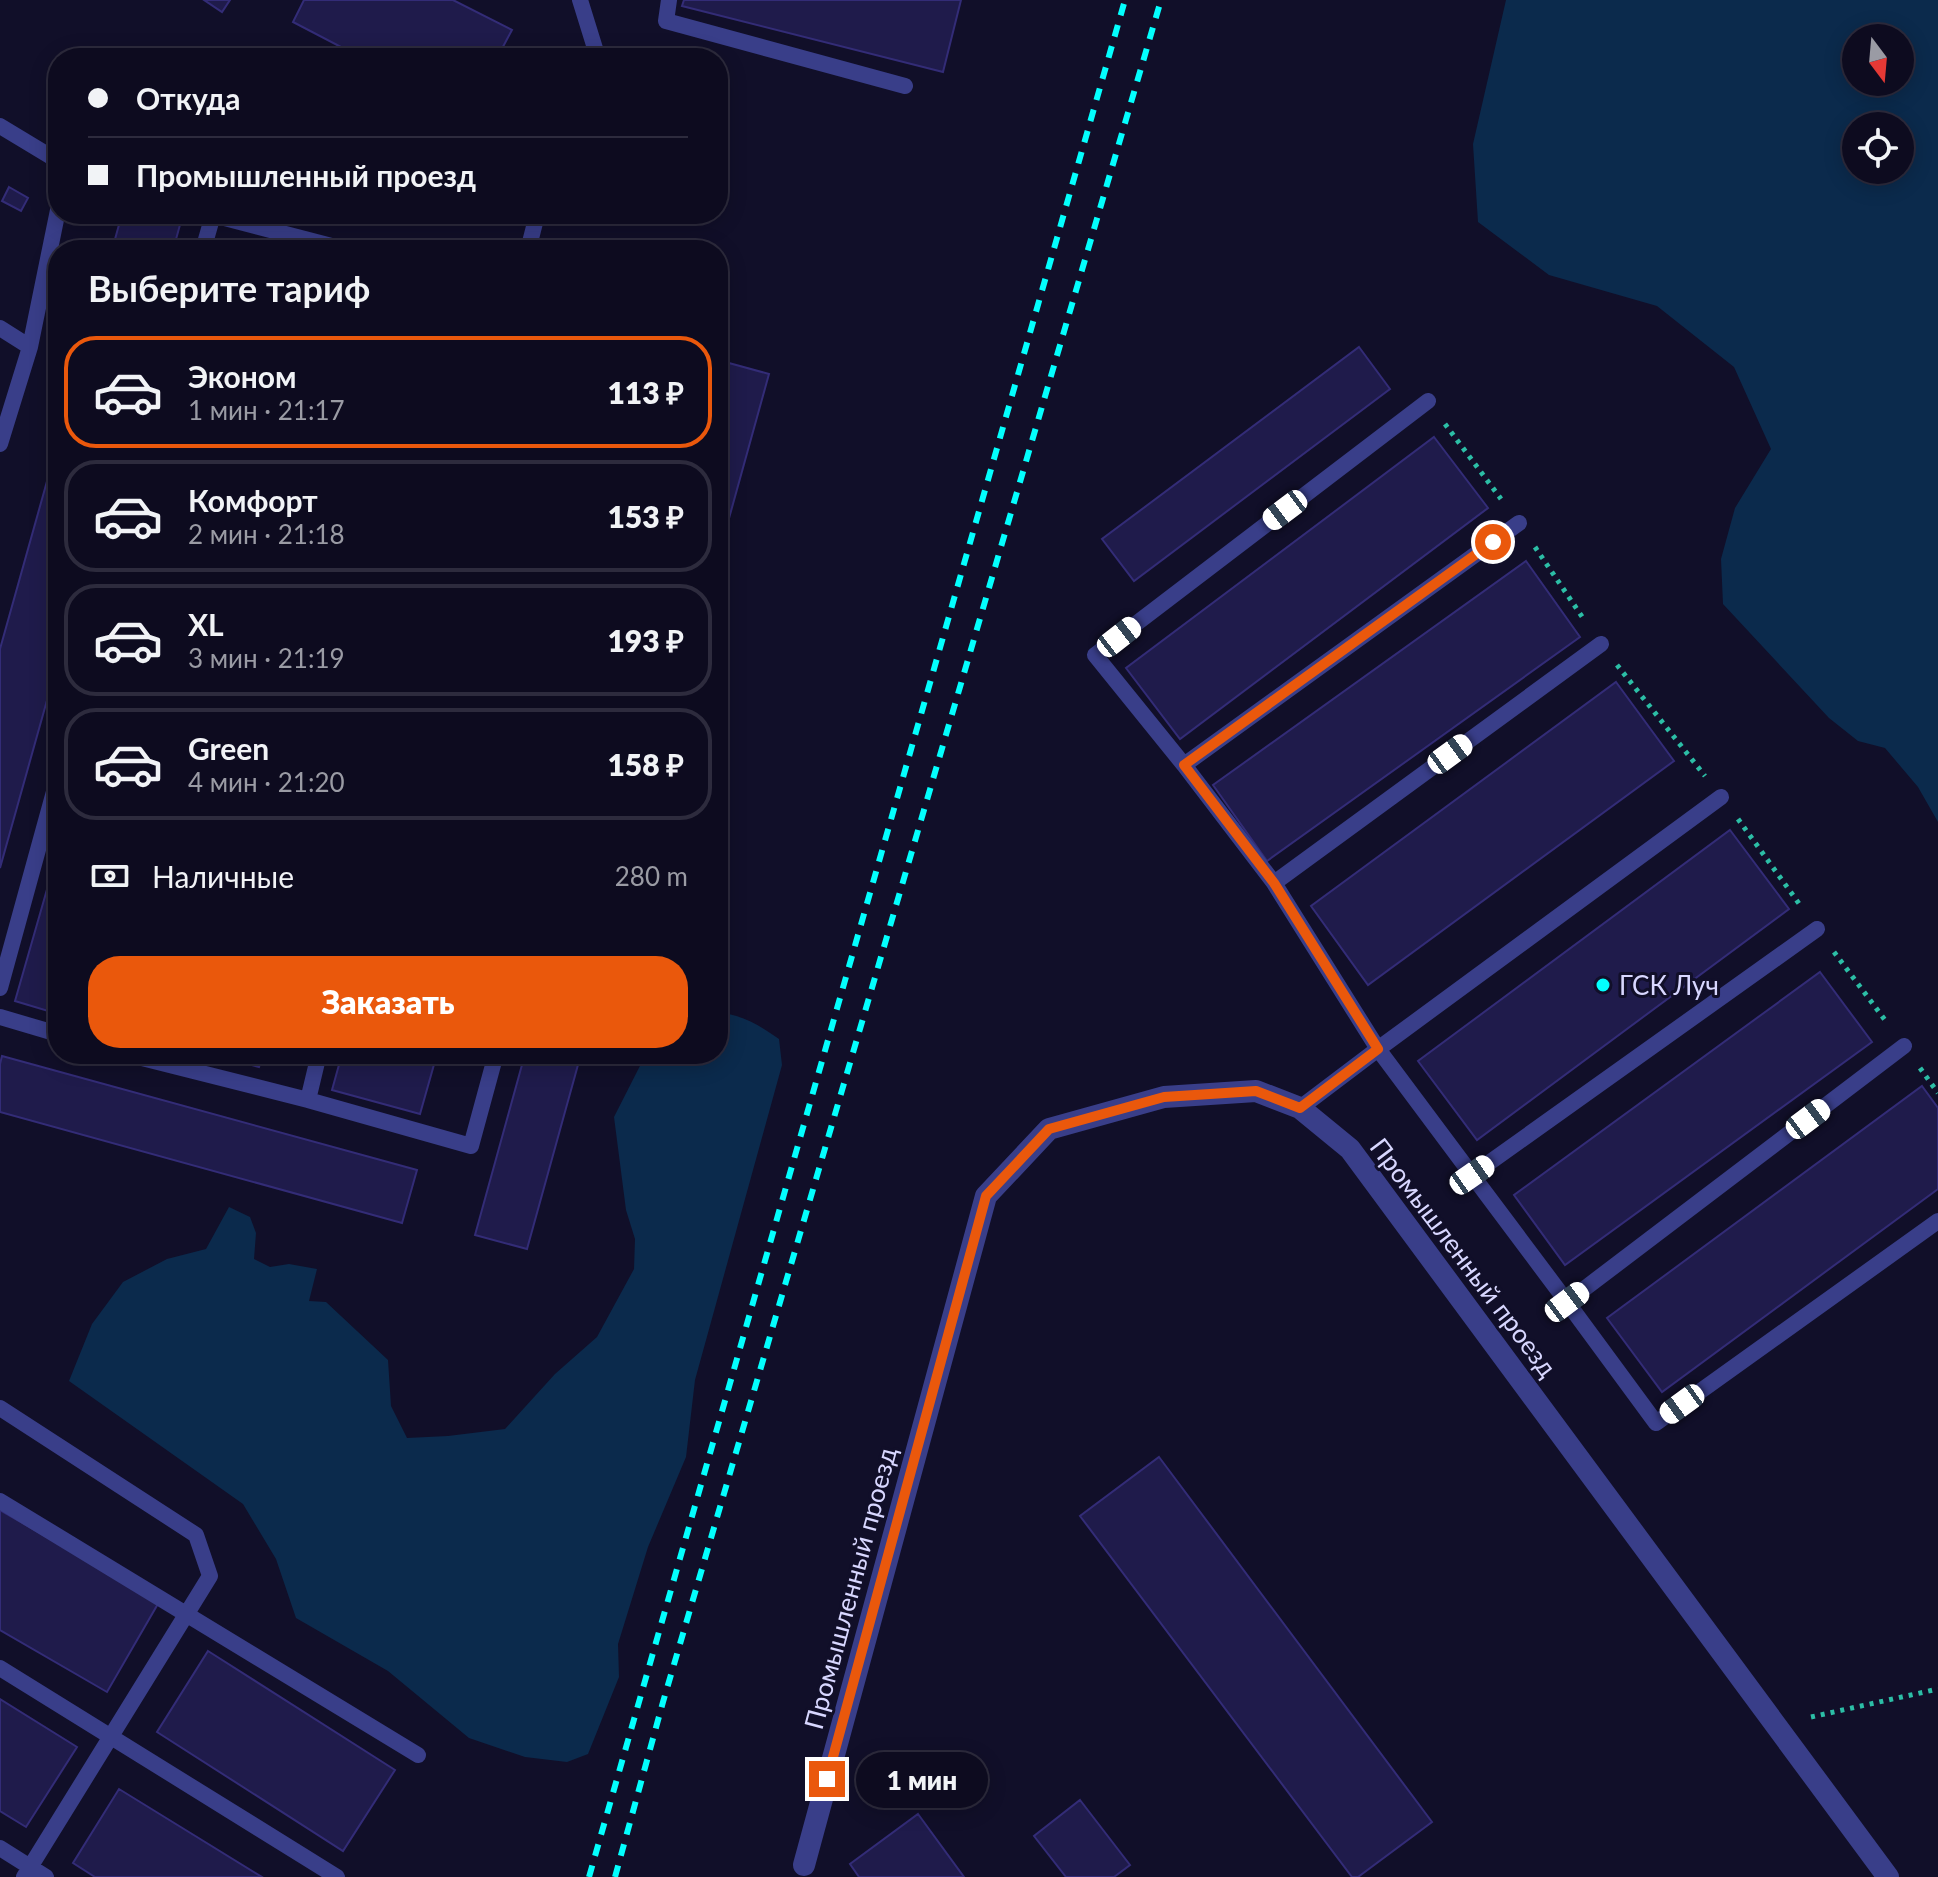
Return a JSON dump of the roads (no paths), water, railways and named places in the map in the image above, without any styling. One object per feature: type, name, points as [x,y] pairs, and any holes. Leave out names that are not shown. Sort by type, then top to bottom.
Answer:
[{"type":"street","name":"Промышленный проезд","points":[[808,1871],[986,1196],[1049,1129],[1164,1097],[1256,1091],[1300,1108],[1350,1149],[1888,1877]]},
{"type":"lane","points":[[580,0],[595,48]]},
{"type":"lane","points":[[669,0],[666,21],[905,86]]},
{"type":"lane","points":[[0,126],[48,155]]},
{"type":"lane","points":[[247,224],[309,240]]},
{"type":"lane","points":[[0,444],[30,347],[48,259]]},
{"type":"lane","points":[[0,328],[30,347]]},
{"type":"lane","points":[[1428,401],[1095,655],[1274,883],[1378,1049],[1656,1423],[1938,1221]]},
{"type":"lane","points":[[1184,765],[1519,523]]},
{"type":"lane","points":[[1274,883],[1601,644]]},
{"type":"lane","points":[[1300,1108],[1721,797]]},
{"type":"lane","points":[[0,988],[48,813]]},
{"type":"lane","points":[[1472,1175],[1817,929]]},
{"type":"lane","points":[[0,1017],[48,1031]]},
{"type":"lane","points":[[1567,1302],[1904,1046]]},
{"type":"lane","points":[[166,1064],[471,1146],[493,1064]]},
{"type":"lane","points":[[308,1100],[317,1064]]},
{"type":"lane","points":[[0,1408],[196,1535],[210,1576],[27,1872]]},
{"type":"lane","points":[[0,1501],[418,1755]]},
{"type":"lane","points":[[0,1668],[337,1877]]},
{"type":"lane","points":[[0,1848],[27,1872],[46,1877]]},
{"type":"water","points":[[1506,0],[1938,0],[1938,822],[1918,787],[1885,748],[1858,741],[1829,718],[1723,604],[1721,559],[1735,508],[1771,449],[1734,367],[1657,306],[1549,275],[1478,222],[1473,144]]},
{"type":"water","points":[[728,1014],[758,1025],[779,1039],[782,1065],[695,1380],[686,1457],[648,1547],[618,1644],[619,1677],[588,1754],[567,1762],[525,1757],[469,1738],[388,1671],[296,1618],[276,1559],[243,1504],[69,1381],[92,1324],[123,1282],[167,1259],[206,1249],[229,1207],[250,1217],[256,1233],[254,1259],[270,1267],[289,1264],[317,1269],[309,1301],[326,1302],[388,1360],[391,1406],[407,1438],[505,1429],[555,1374],[597,1337],[634,1269],[635,1239],[626,1210],[614,1117],[641,1064],[728,1064]]},
{"type":"railway","points":[[589,1877],[1125,0]]},
{"type":"railway","points":[[615,1877],[663,1702],[1161,0]]},
{"type":"place","name":"ГСК Луч","points":[[1603,985]]}]
